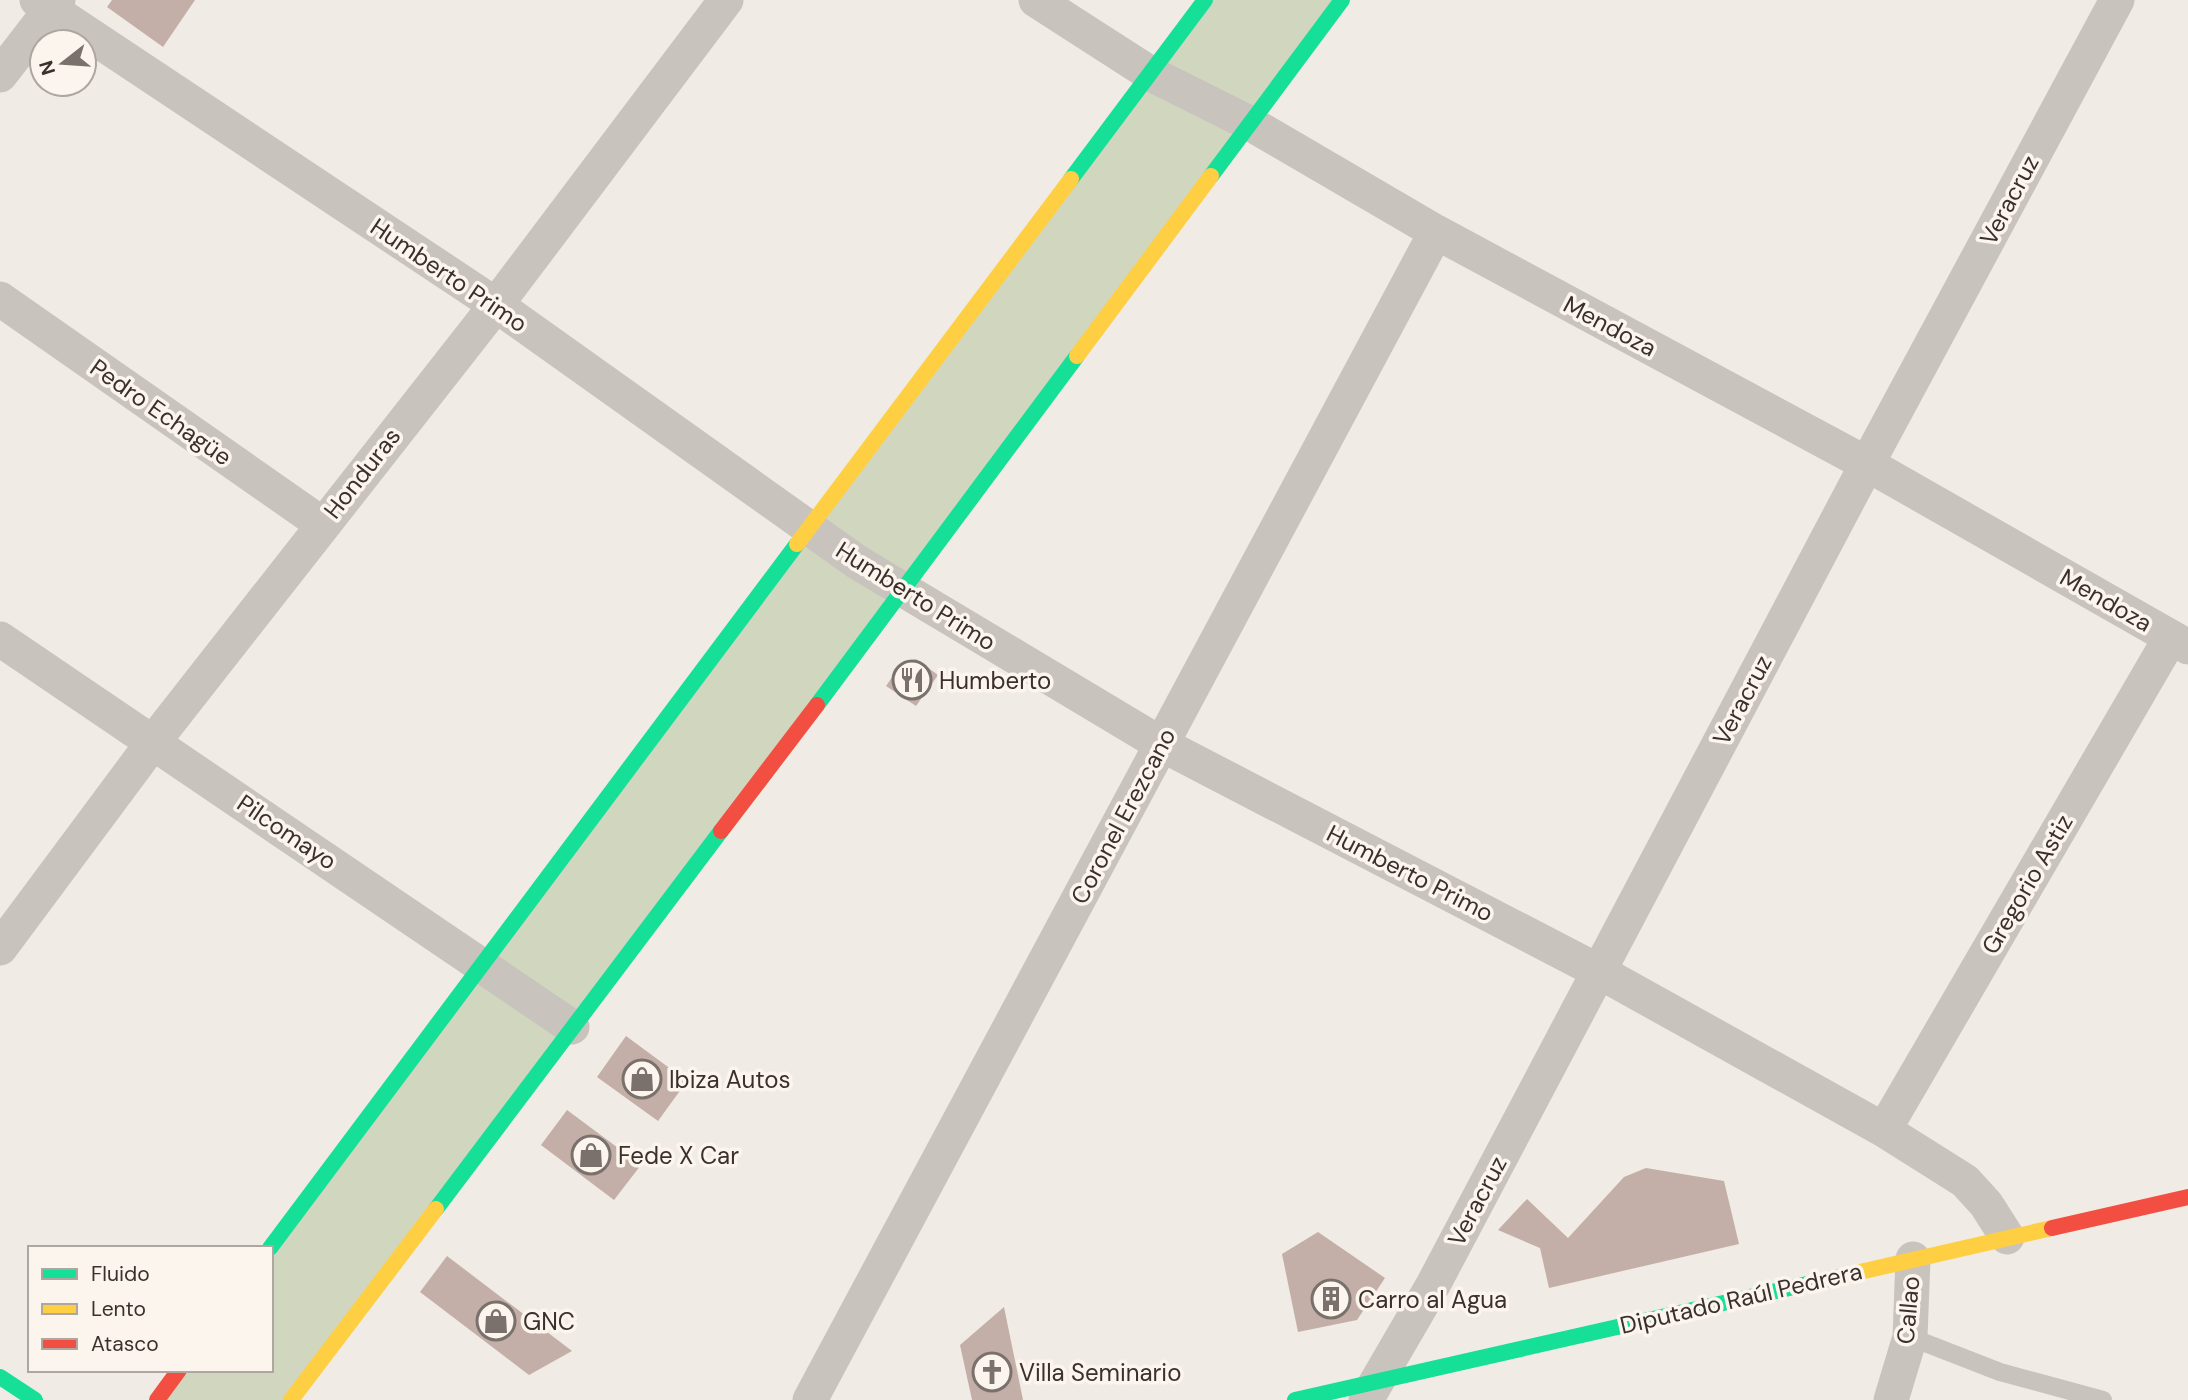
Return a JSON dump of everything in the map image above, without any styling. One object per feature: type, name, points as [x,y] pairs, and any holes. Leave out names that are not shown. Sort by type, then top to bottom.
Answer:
[{"type":"main road","points":[[272,1246],[1205,0]]},
{"type":"main road","points":[[291,1400],[903,591],[1342,0]]},
{"type":"main road","name":"Diputado Raúl Pedrera","points":[[1295,1400],[1371,1391],[1913,1259],[2188,1197]]},
{"type":"main road","points":[[157,1400],[178,1372]]},
{"type":"main road","points":[[0,1377],[35,1400]]},
{"type":"street","name":"Honduras","points":[[0,948],[153,741],[496,305],[726,0]]},
{"type":"street","name":"Mendoza","points":[[1036,0],[1151,74],[1251,124],[1436,232],[1867,464],[2179,642]]},
{"type":"street","name":"Veracruz","points":[[1371,1391],[1433,1285],[1867,464],[2117,0]]},
{"type":"street","name":"Humberto Primo","points":[[48,3],[496,305],[857,562],[903,591],[1161,744],[1598,971],[1884,1130],[1965,1181],[1986,1204],[2007,1237]]},
{"type":"street","points":[[0,75],[48,3]]},
{"type":"street","name":"Coronel Erezcano","points":[[810,1400],[1436,232]]},
{"type":"street","name":"Pedro Echagüe","points":[[0,299],[322,524]]},
{"type":"street","name":"Pilcomayo","points":[[0,639],[572,1027]]},
{"type":"street","name":"Gregorio Astiz","points":[[1884,1130],[2179,642]]},
{"type":"street","name":"Callao","points":[[1891,1400],[1910,1337],[1913,1259]]},
{"type":"lane","points":[[1910,1337],[2000,1372],[2084,1398],[2103,1400]]},
{"type":"green space","points":[[1205,0],[1342,0],[291,1400],[157,1400],[178,1372],[273,1372],[272,1246]]},
{"type":"building","points":[[112,0],[195,0],[163,47],[107,7]]},
{"type":"building","name":"Humberto","points":[[916,659],[938,675],[916,706],[886,686],[901,664]]},
{"type":"building","name":"Ibiza Autos","points":[[626,1036],[687,1081],[658,1121],[597,1077]]},
{"type":"building","name":"Fede X Car","points":[[567,1110],[641,1165],[614,1200],[541,1145]]},
{"type":"building","points":[[1646,1168],[1724,1181],[1739,1244],[1549,1288],[1540,1248],[1498,1230],[1527,1199],[1568,1238],[1624,1177]]},
{"type":"building","name":"Carro al Agua","points":[[1318,1232],[1385,1278],[1357,1320],[1298,1332],[1282,1254]]},
{"type":"building","name":"GNC","points":[[447,1256],[572,1351],[529,1375],[420,1292]]},
{"type":"building","name":"Villa Seminario","points":[[1004,1307],[1023,1400],[972,1400],[960,1345]]},
{"type":"traffic: fast","points":[[1071,179],[1205,0]]},
{"type":"traffic: fast","points":[[1211,176],[1342,0]]},
{"type":"traffic: fast","points":[[817,705],[1077,356]]},
{"type":"traffic: fast","points":[[271,1246],[797,544]]},
{"type":"traffic: fast","points":[[436,1209],[721,831]]},
{"type":"traffic: fast","points":[[1295,1400],[1838,1277]]},
{"type":"traffic: fast","points":[[0,1377],[35,1400]]},
{"type":"traffic: slow","points":[[1077,356],[1211,176]]},
{"type":"traffic: slow","points":[[797,544],[1071,179]]},
{"type":"traffic: slow","points":[[291,1400],[436,1209]]},
{"type":"traffic: slow","points":[[1838,1277],[2052,1228]]},
{"type":"traffic: jam","points":[[721,831],[817,705]]},
{"type":"traffic: jam","points":[[2052,1228],[2188,1197]]},
{"type":"traffic: jam","points":[[157,1400],[178,1372]]},
{"type":"place","name":"Humberto","points":[[912,680]]},
{"type":"place","name":"Ibiza Autos","points":[[642,1079]]},
{"type":"place","name":"Fede X Car","points":[[591,1155]]},
{"type":"place","name":"Carro al Agua","points":[[1331,1299]]},
{"type":"place","name":"GNC","points":[[496,1321]]},
{"type":"place","name":"Villa Seminario","points":[[992,1372]]}]
